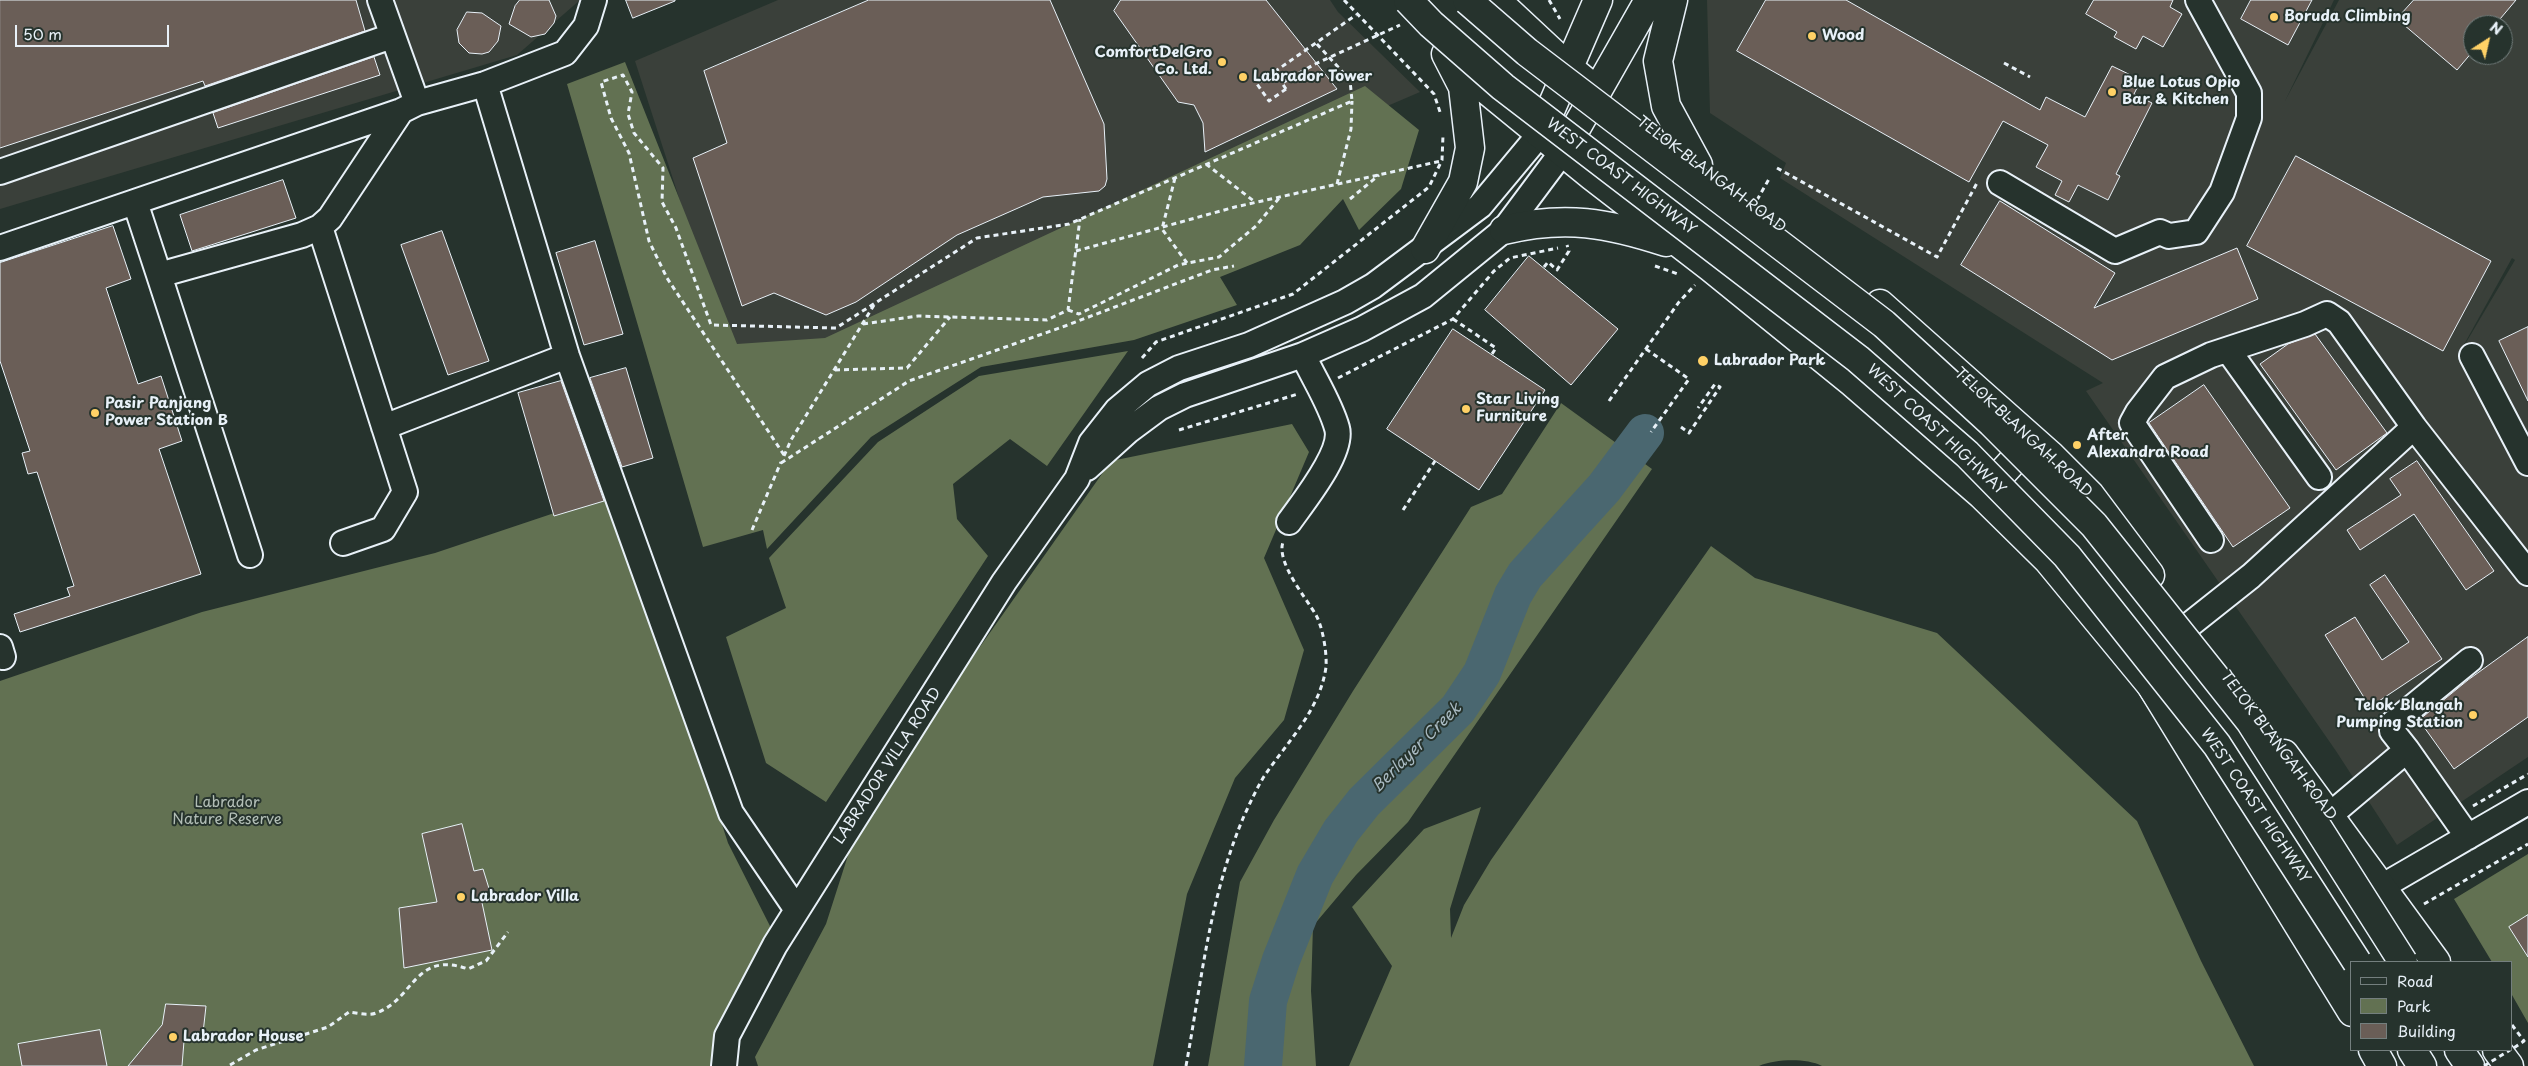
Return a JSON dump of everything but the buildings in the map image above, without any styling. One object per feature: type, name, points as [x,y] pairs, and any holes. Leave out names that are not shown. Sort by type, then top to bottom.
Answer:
[{"type":"main road","points":[[1467,0],[1527,52],[1884,324],[1992,423],[2094,525],[2250,721],[2402,961]]},
{"type":"main road","name":"TELOK BLANGAH ROAD","points":[[1496,0],[1569,68],[1893,314],[2050,455],[2090,495],[2383,886],[2435,961]]},
{"type":"main road","points":[[1540,134],[1598,0]]},
{"type":"main road","points":[[1563,151],[1649,0]]},
{"type":"main road","points":[[1673,0],[1658,61],[1666,106],[1698,165]]},
{"type":"main road","points":[[1401,8],[1446,54],[1540,134],[1710,267],[1853,383],[1982,495],[2048,560],[2151,685],[2350,977]]},
{"type":"main road","name":"WEST COAST HIGHWAY","points":[[1401,8],[1431,24],[1503,87],[1858,359],[1973,461],[2067,556],[2217,745],[2357,961]]},
{"type":"main road","points":[[1425,249],[1463,182],[1470,148],[1463,87],[1446,54]]},
{"type":"main road","points":[[1504,230],[1527,224],[1583,221],[1636,232],[1684,248]]},
{"type":"main road","points":[[1982,495],[2014,460],[2050,455]]},
{"type":"main road","points":[[2151,685],[2350,1009]]},
{"type":"main road","points":[[2374,1051],[2382,1066]]},
{"type":"main road","points":[[2399,1051],[2408,1066]]},
{"type":"main road","points":[[2413,1051],[2422,1066]]},
{"type":"main road","points":[[2460,1051],[2470,1066]]},
{"type":"main road","points":[[2499,1051],[2509,1066]]},
{"type":"street","points":[[159,276],[302,235],[320,227],[330,218],[409,107],[392,36],[380,0]]},
{"type":"street","points":[[0,248],[409,107],[485,84],[565,53],[586,26],[594,0]]},
{"type":"street","points":[[1988,183],[2115,250],[2160,232],[2169,236],[2196,232],[2222,192],[2249,118],[2249,93],[2198,0]]},
{"type":"street","points":[[0,172],[392,36]]},
{"type":"street","points":[[485,84],[568,356],[731,813],[797,910]]},
{"type":"street","name":"LABRADOR VILLA ROAD","points":[[724,1066],[727,1036],[775,945],[1004,582],[1076,478],[1092,443],[1117,410],[1148,384],[1179,368],[1249,345],[1366,290],[1425,249],[1480,206],[1540,134]]},
{"type":"street","name":"LABRADOR VILLA ROAD","points":[[1076,478],[1104,452],[1159,408],[1185,395],[1298,357],[1362,329],[1422,296],[1504,230],[1563,151]]},
{"type":"street","points":[[135,202],[250,555]]},
{"type":"street","points":[[320,227],[405,492],[383,529],[343,544]]},
{"type":"street","points":[[2211,540],[2132,423],[2138,412],[2166,377],[2199,359],[2327,314],[2339,322],[2414,427],[2528,573]]},
{"type":"street","name":"LABRADOR VILLA ROAD","points":[[1277,333],[1264,352],[1271,359],[1298,357]]},
{"type":"street","points":[[2228,350],[2319,477]]},
{"type":"street","points":[[384,428],[568,356]]},
{"type":"street","points":[[2472,356],[2528,463]]},
{"type":"street","points":[[1290,522],[1328,464],[1336,447],[1338,430],[1298,357]]},
{"type":"street","points":[[2188,626],[2251,576],[2414,427]]},
{"type":"street","points":[[2468,837],[2392,731],[2393,723],[2470,660]]},
{"type":"street","points":[[2330,815],[2407,750]]},
{"type":"street","points":[[2383,886],[2528,802]]},
{"type":"path","points":[[1344,0],[1356,15],[1434,94],[1443,122]]},
{"type":"path","points":[[1549,0],[1560,18]]},
{"type":"path","points":[[1356,15],[1257,84],[1269,101],[1286,89],[1282,84],[1401,8]]},
{"type":"path","points":[[1316,43],[1350,80],[1352,101],[1351,129],[1337,184]]},
{"type":"path","points":[[2004,63],[2030,77]]},
{"type":"path","points":[[784,455],[667,278],[649,241],[629,153],[611,118],[601,82],[623,76],[632,92],[628,114],[634,133],[663,168],[662,202],[676,228],[711,325],[836,328],[977,238],[1069,224],[1352,101]]},
{"type":"path","points":[[1142,358],[1156,342],[1293,294],[1429,187],[1442,160],[1443,130]]},
{"type":"path","points":[[1076,251],[1256,202],[1442,160]]},
{"type":"path","points":[[1206,164],[1256,202]]},
{"type":"path","points":[[1777,168],[1937,257],[1988,183]]},
{"type":"path","points":[[1350,199],[1380,174]]},
{"type":"path","points":[[1162,229],[1175,178]]},
{"type":"path","points":[[1752,207],[1770,179]]},
{"type":"path","points":[[863,324],[918,316],[1047,320],[1068,310],[1079,314],[1178,265],[1219,256],[1256,226],[1280,197]]},
{"type":"path","points":[[1068,310],[1080,219]]},
{"type":"path","points":[[1162,229],[1187,263]]},
{"type":"path","points":[[1544,266],[1548,262],[1557,270],[1569,251]]},
{"type":"path","points":[[781,463],[909,381],[1065,326],[1212,270],[1234,266]]},
{"type":"path","points":[[1610,401],[1679,302],[1710,267]]},
{"type":"path","points":[[752,530],[791,440],[875,304]]},
{"type":"path","points":[[834,370],[907,368],[950,317]]},
{"type":"path","points":[[1453,319],[1496,348],[1492,354]]},
{"type":"path","points":[[1646,349],[1689,379],[1651,432]]},
{"type":"path","points":[[1681,427],[1689,433],[1720,387],[1715,384],[1698,408]]},
{"type":"path","points":[[1402,510],[1435,461]]},
{"type":"path","points":[[1186,1066],[1200,988],[1205,945],[1215,899],[1230,853],[1244,815],[1262,779],[1316,702],[1326,667],[1324,645],[1317,617],[1301,593],[1281,548],[1290,522]]},
{"type":"path","points":[[2424,904],[2528,844]]},
{"type":"path","points":[[230,1065],[256,1050],[328,1028],[349,1012],[374,1014],[393,1005],[415,978],[429,968],[456,965],[468,969],[486,962],[508,932]]},
{"type":"path","points":[[2513,1026],[2524,1041],[2513,1048]]},
{"type":"path","points":[[2484,1066],[2508,1051]]},
{"type":"shaded area","points":[[0,0],[580,0],[517,55],[0,209]]},
{"type":"shaded area","points":[[778,0],[1330,0],[1338,12],[1420,92],[739,384],[635,61]]},
{"type":"shaded area","points":[[1707,0],[2334,0],[2285,101],[2339,0],[2528,0],[2528,757],[2397,845],[2336,751],[2086,391],[2103,383],[1780,178],[1786,163],[1710,113]],"holes":[[[2512,258],[2515,260],[2461,351]]]},
{"type":"green space","points":[[625,62],[737,344],[825,338],[1365,86],[1419,130],[1401,189],[1359,230],[1343,199],[1300,245],[1220,277],[1237,305],[1134,340],[981,367],[871,437],[767,549],[763,530],[703,547],[567,84]]},
{"type":"green space","points":[[1128,351],[1047,466],[1010,439],[953,484],[957,519],[988,556],[826,802],[766,763],[726,637],[786,608],[769,558],[878,442],[979,376]]},
{"type":"green space","points":[[1561,403],[1652,469],[1408,822],[1356,875],[1313,926],[1311,991],[1316,1066],[1208,1066],[1240,882],[1274,820],[1353,691],[1471,507],[1502,494]]},
{"type":"green space","points":[[1292,424],[1309,452],[1264,558],[1304,650],[1284,720],[1235,778],[1187,894],[1153,1066],[758,1066],[755,1057],[826,924],[851,846],[934,712],[1111,461]]},
{"type":"green space","name":"Labrador Nature Reserve","points":[[614,493],[728,843],[771,928],[716,1058],[716,1066],[0,1066],[0,681],[202,612],[435,553]]},
{"type":"green space","points":[[1711,546],[1755,578],[1937,633],[2137,821],[2201,961],[2254,1066],[1822,1066],[1815,1063],[1791,1060],[1759,1066],[1349,1066],[1392,966],[1352,907],[1424,829],[1481,807],[1450,909],[1451,938],[1464,905],[1491,860]]},
{"type":"green space","points":[[2528,854],[2528,1023],[2513,997],[2513,961],[2491,961],[2454,899]]},
{"type":"waterway","name":"Berlayer Creek","points":[[1263,1066],[1268,1001],[1281,960],[1315,875],[1341,831],[1364,802],[1458,709],[1482,673],[1513,595],[1525,575],[1604,488],[1645,433]]},
{"type":"place","name":"Boruda Climbing","points":[[2274,17]]},
{"type":"place","name":"Wood","points":[[1812,36]]},
{"type":"place","name":"ComfortDelGro Co. Ltd.","points":[[1222,62]]},
{"type":"place","name":"Labrador Tower","points":[[1243,77]]},
{"type":"place","name":"Blue Lotus Opio Bar & Kitchen","points":[[2112,92]]},
{"type":"place","name":"Labrador Park","points":[[1703,361]]},
{"type":"place","name":"Star Living Furniture","points":[[1466,409]]},
{"type":"place","name":"Pasir Panjang Power Station B","points":[[95,413]]},
{"type":"place","name":"After Alexandra Road","points":[[2077,445]]},
{"type":"place","name":"Telok Blangah Pumping Station","points":[[2473,715]]},
{"type":"place","name":"Labrador Villa","points":[[461,897]]},
{"type":"place","name":"Labrador House","points":[[173,1037]]}]
